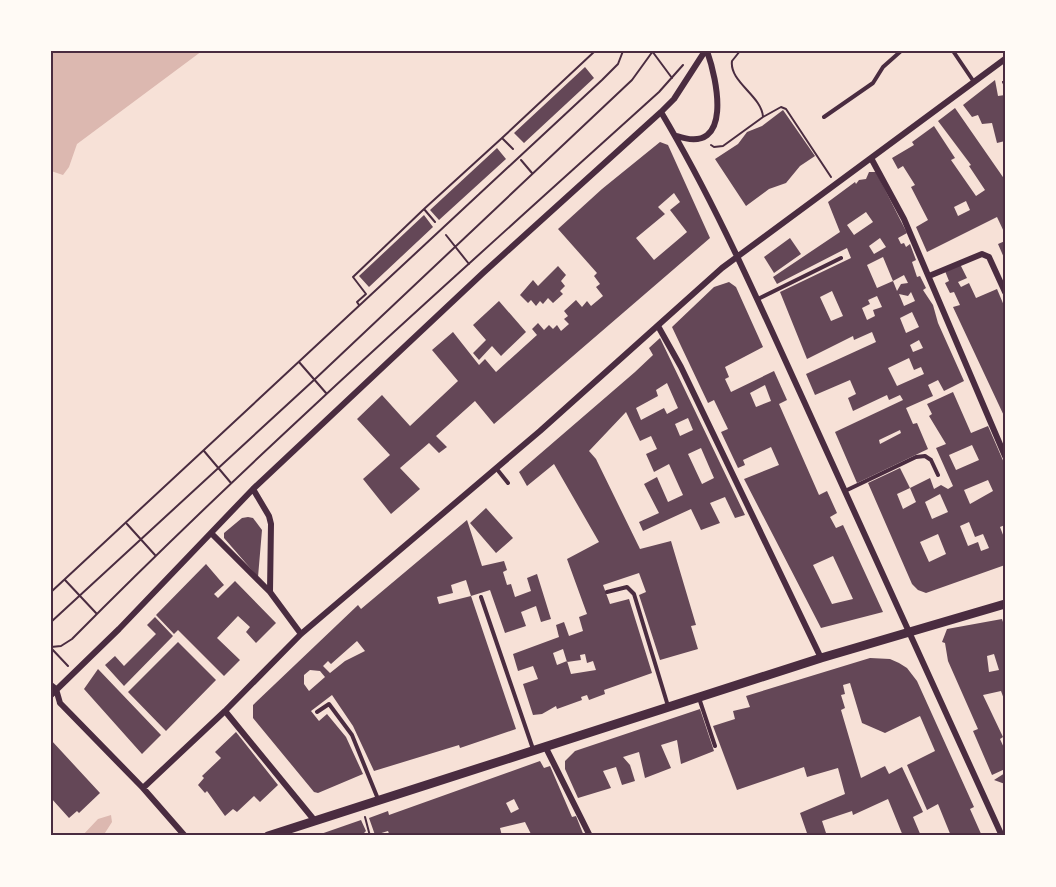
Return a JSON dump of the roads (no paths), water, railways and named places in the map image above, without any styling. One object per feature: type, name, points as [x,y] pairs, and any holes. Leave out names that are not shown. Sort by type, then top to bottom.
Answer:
[{"type":"street","points":[[185,836],[143,788],[60,703],[53,690],[74,672],[212,534],[253,489],[483,273],[661,112],[674,99],[706,51]]},
{"type":"street","points":[[676,136],[695,140],[705,134],[712,128],[719,110],[716,79],[706,51]]},
{"type":"street","points":[[143,788],[225,711],[301,634],[496,468],[738,256],[1005,59]]},
{"type":"street","points":[[661,112],[676,136],[738,256],[1002,836]]},
{"type":"street","points":[[871,158],[894,199],[929,276],[1005,456]]},
{"type":"street","points":[[929,276],[982,254],[989,257],[1005,292]]},
{"type":"street","points":[[658,327],[681,367],[821,658]]},
{"type":"street","points":[[253,489],[270,516],[270,592]]},
{"type":"street","points":[[212,534],[270,592],[301,634]]},
{"type":"street","points":[[268,836],[821,658],[1004,608]]},
{"type":"street","points":[[51,701],[60,703]]},
{"type":"street","points":[[225,711],[315,821]]},
{"type":"street","points":[[545,746],[590,836]]},
{"type":"lane","points":[[824,117],[873,83],[883,67],[901,51]]},
{"type":"lane","points":[[953,51],[974,82]]},
{"type":"lane","points":[[757,299],[842,258]]},
{"type":"lane","points":[[845,492],[916,457],[925,456],[931,460],[938,475]]},
{"type":"lane","points":[[496,468],[508,483]]},
{"type":"lane","points":[[607,592],[627,588],[634,594],[668,707]]},
{"type":"lane","points":[[481,597],[534,749]]},
{"type":"lane","points":[[699,697],[715,746]]},
{"type":"lane","points":[[317,712],[329,704],[347,728],[378,800]]}]
